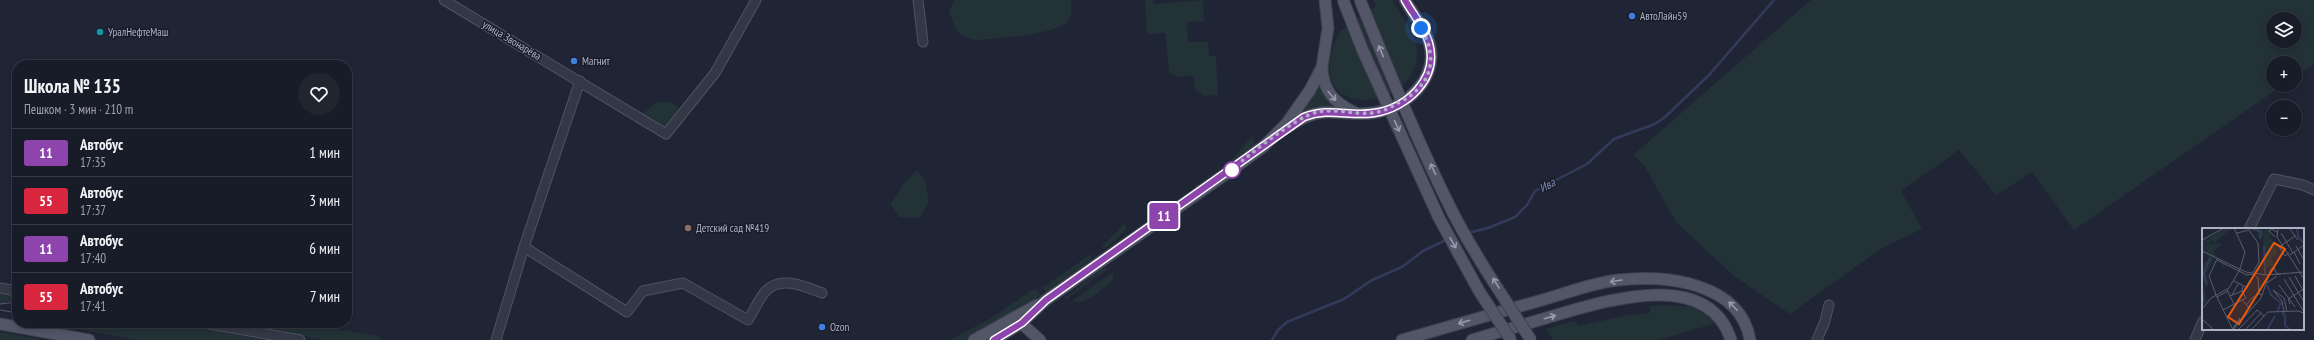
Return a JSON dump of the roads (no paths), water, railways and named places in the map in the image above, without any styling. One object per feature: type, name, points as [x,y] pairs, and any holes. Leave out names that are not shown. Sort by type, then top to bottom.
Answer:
[{"type":"main road","points":[[1325,0],[1328,28],[1322,67],[1325,88],[1331,97],[1340,104],[1357,113]]},
{"type":"main road","points":[[1343,0],[1367,58],[1439,218],[1479,291],[1511,340]]},
{"type":"main road","points":[[1360,0],[1396,88],[1452,211],[1531,340]]},
{"type":"main road","points":[[974,340],[1002,323],[1046,300],[1264,146],[1294,123],[1311,114],[1322,112],[1374,113],[1386,109],[1410,97],[1423,85],[1430,68],[1429,42],[1405,0]]},
{"type":"main road","points":[[1264,146],[1287,123],[1301,105],[1322,67]]},
{"type":"main road","points":[[1402,340],[1598,284],[1632,279],[1655,279],[1669,280],[1708,290],[1726,299],[1746,323],[1750,340]]},
{"type":"main road","points":[[1472,340],[1605,301],[1652,295],[1686,299],[1708,306],[1718,316],[1731,340]]},
{"type":"main road","points":[[994,340],[1022,323],[1046,300]]},
{"type":"main road","points":[[1002,323],[1022,323],[1040,340]]},
{"type":"main road","points":[[0,324],[12,326]]},
{"type":"main road","points":[[22,328],[89,340]]},
{"type":"street","name":"улица Звонарёва","points":[[444,0],[580,80],[666,134],[715,73],[756,0]]},
{"type":"street","points":[[918,0],[923,42]]},
{"type":"street","points":[[1411,0],[1412,12]]},
{"type":"street","points":[[496,340],[524,247],[580,80]]},
{"type":"street","points":[[2250,228],[2274,179],[2314,190]]},
{"type":"street","points":[[524,247],[627,312],[643,291],[683,283],[748,320],[767,290],[782,283],[802,285],[822,293]]},
{"type":"street","points":[[0,288],[12,290]]},
{"type":"street","points":[[1817,340],[1826,321],[1828,305]]},
{"type":"street","points":[[2195,340],[2202,323]]},
{"type":"street","points":[[232,328],[300,340]]},
{"type":"waterway","name":"Ива","points":[[1468,233],[1488,228],[1515,217],[1527,205],[1535,191],[1587,164],[1614,139],[1655,124],[1665,117],[1709,75],[1774,0]]},
{"type":"waterway","name":"Ива","points":[[1272,340],[1278,330],[1287,322],[1344,299],[1372,280],[1402,267],[1423,251],[1448,239]]},
{"type":"tram line","points":[[0,304],[12,303]]},
{"type":"tram line","points":[[0,310],[12,312]]},
{"type":"place","name":"АвтоЛайн59","points":[[1632,16]]},
{"type":"place","name":"УралНефтеМаш","points":[[100,32]]},
{"type":"place","name":"Магнит","points":[[574,61]]},
{"type":"place","name":"Детский сад №419","points":[[688,228]]},
{"type":"place","name":"Ozon","points":[[822,327]]}]
